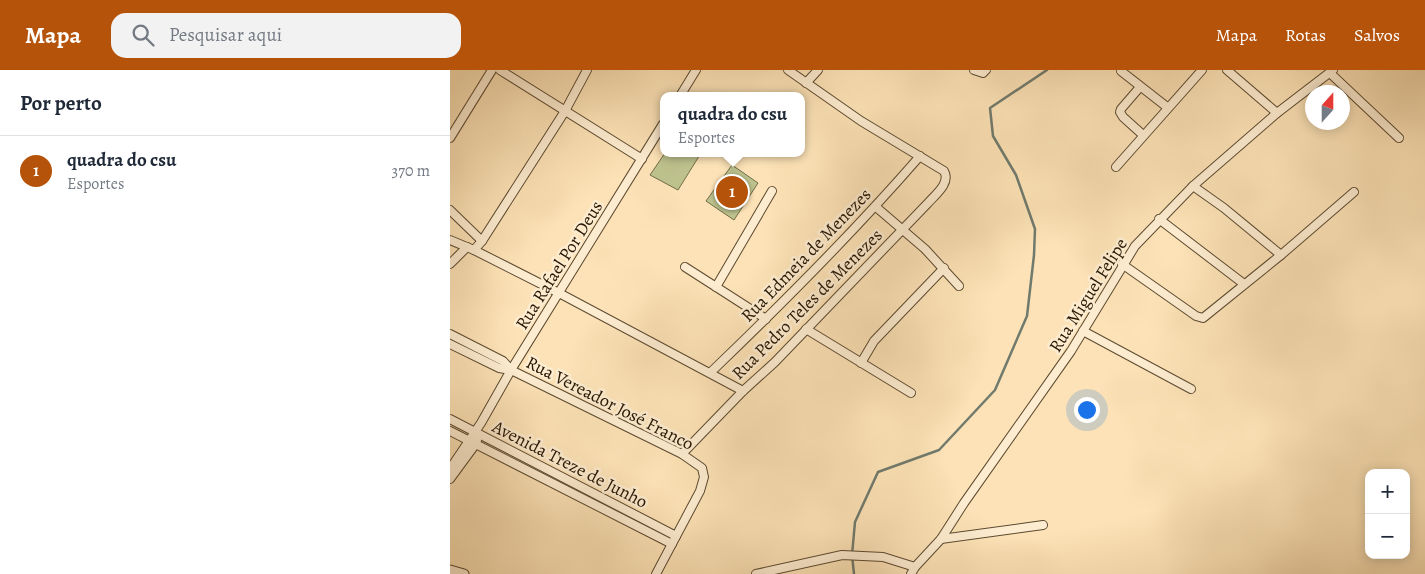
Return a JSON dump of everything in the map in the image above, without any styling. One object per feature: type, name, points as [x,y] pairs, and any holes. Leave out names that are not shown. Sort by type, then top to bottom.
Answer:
[{"type":"street","points":[[450,138],[492,70]]},
{"type":"street","points":[[500,70],[642,159]]},
{"type":"street","points":[[450,264],[482,241],[565,111],[587,70]]},
{"type":"street","points":[[682,92],[696,70]]},
{"type":"street","points":[[788,70],[861,121],[920,156]]},
{"type":"street","points":[[806,82],[818,70]]},
{"type":"street","points":[[974,70],[983,73],[986,70]]},
{"type":"street","points":[[1116,167],[1202,70]]},
{"type":"street","points":[[1227,70],[1277,113]]},
{"type":"street","points":[[1120,71],[1167,108]]},
{"type":"street","points":[[1331,71],[1399,138]]},
{"type":"street","name":"Rua Miguel Felipe","points":[[913,570],[941,539],[1083,331],[1122,264],[1135,246],[1159,219],[1193,186],[1277,113],[1331,71]]},
{"type":"street","points":[[1140,88],[1120,112],[1143,135]]},
{"type":"street","name":"Rua Rafael Por Deus","points":[[450,479],[472,443],[511,370],[660,129]]},
{"type":"street","name":"Rua Pedro Teles de Menezes","points":[[682,454],[743,391],[775,362],[902,228],[928,204],[944,184],[946,178],[944,172],[920,156]]},
{"type":"street","name":"Rua Edmeia de Menezes","points":[[711,372],[876,207],[920,156]]},
{"type":"street","points":[[1193,186],[1224,208],[1281,255]]},
{"type":"street","points":[[716,287],[772,192]]},
{"type":"street","points":[[1122,264],[1200,318],[1205,317],[1354,192]]},
{"type":"street","points":[[876,207],[902,228],[944,268],[959,286]]},
{"type":"street","points":[[450,210],[482,241]]},
{"type":"street","points":[[1159,219],[1244,284]]},
{"type":"street","points":[[450,240],[471,248],[559,293],[711,372],[743,391]]},
{"type":"street","points":[[685,267],[766,319]]},
{"type":"street","points":[[861,363],[874,341],[944,268]]},
{"type":"street","points":[[806,329],[911,393]]},
{"type":"street","points":[[1083,331],[1191,389]]},
{"type":"street","name":"Rua Vereador José Franco","points":[[450,334],[504,361],[511,370]]},
{"type":"street","name":"Rua Vereador José Franco","points":[[450,344],[499,368],[511,370],[682,454],[702,468],[704,477],[693,507],[676,536]]},
{"type":"street","name":"Avenida Treze de Junho","points":[[450,419],[676,536]]},
{"type":"street","points":[[450,431],[672,544]]},
{"type":"street","name":"Rua Rafael Por Deus","points":[[450,469],[472,443]]},
{"type":"street","points":[[941,539],[1043,525]]},
{"type":"street","points":[[656,574],[676,536]]},
{"type":"street","points":[[756,574],[842,555],[883,556],[913,570]]},
{"type":"street","points":[[450,570],[464,574]]},
{"type":"green space","points":[[662,157],[699,157],[678,190],[650,175]]},
{"type":"green space","points":[[732,165],[758,183],[734,220],[706,201]]},
{"type":"waterway","points":[[854,574],[852,555],[855,522],[878,472],[939,450],[995,390],[1027,316],[1035,229],[1016,175],[993,136],[990,108],[1047,70]]},
{"type":"place","name":"quadra do csu","points":[[732,192]]}]
